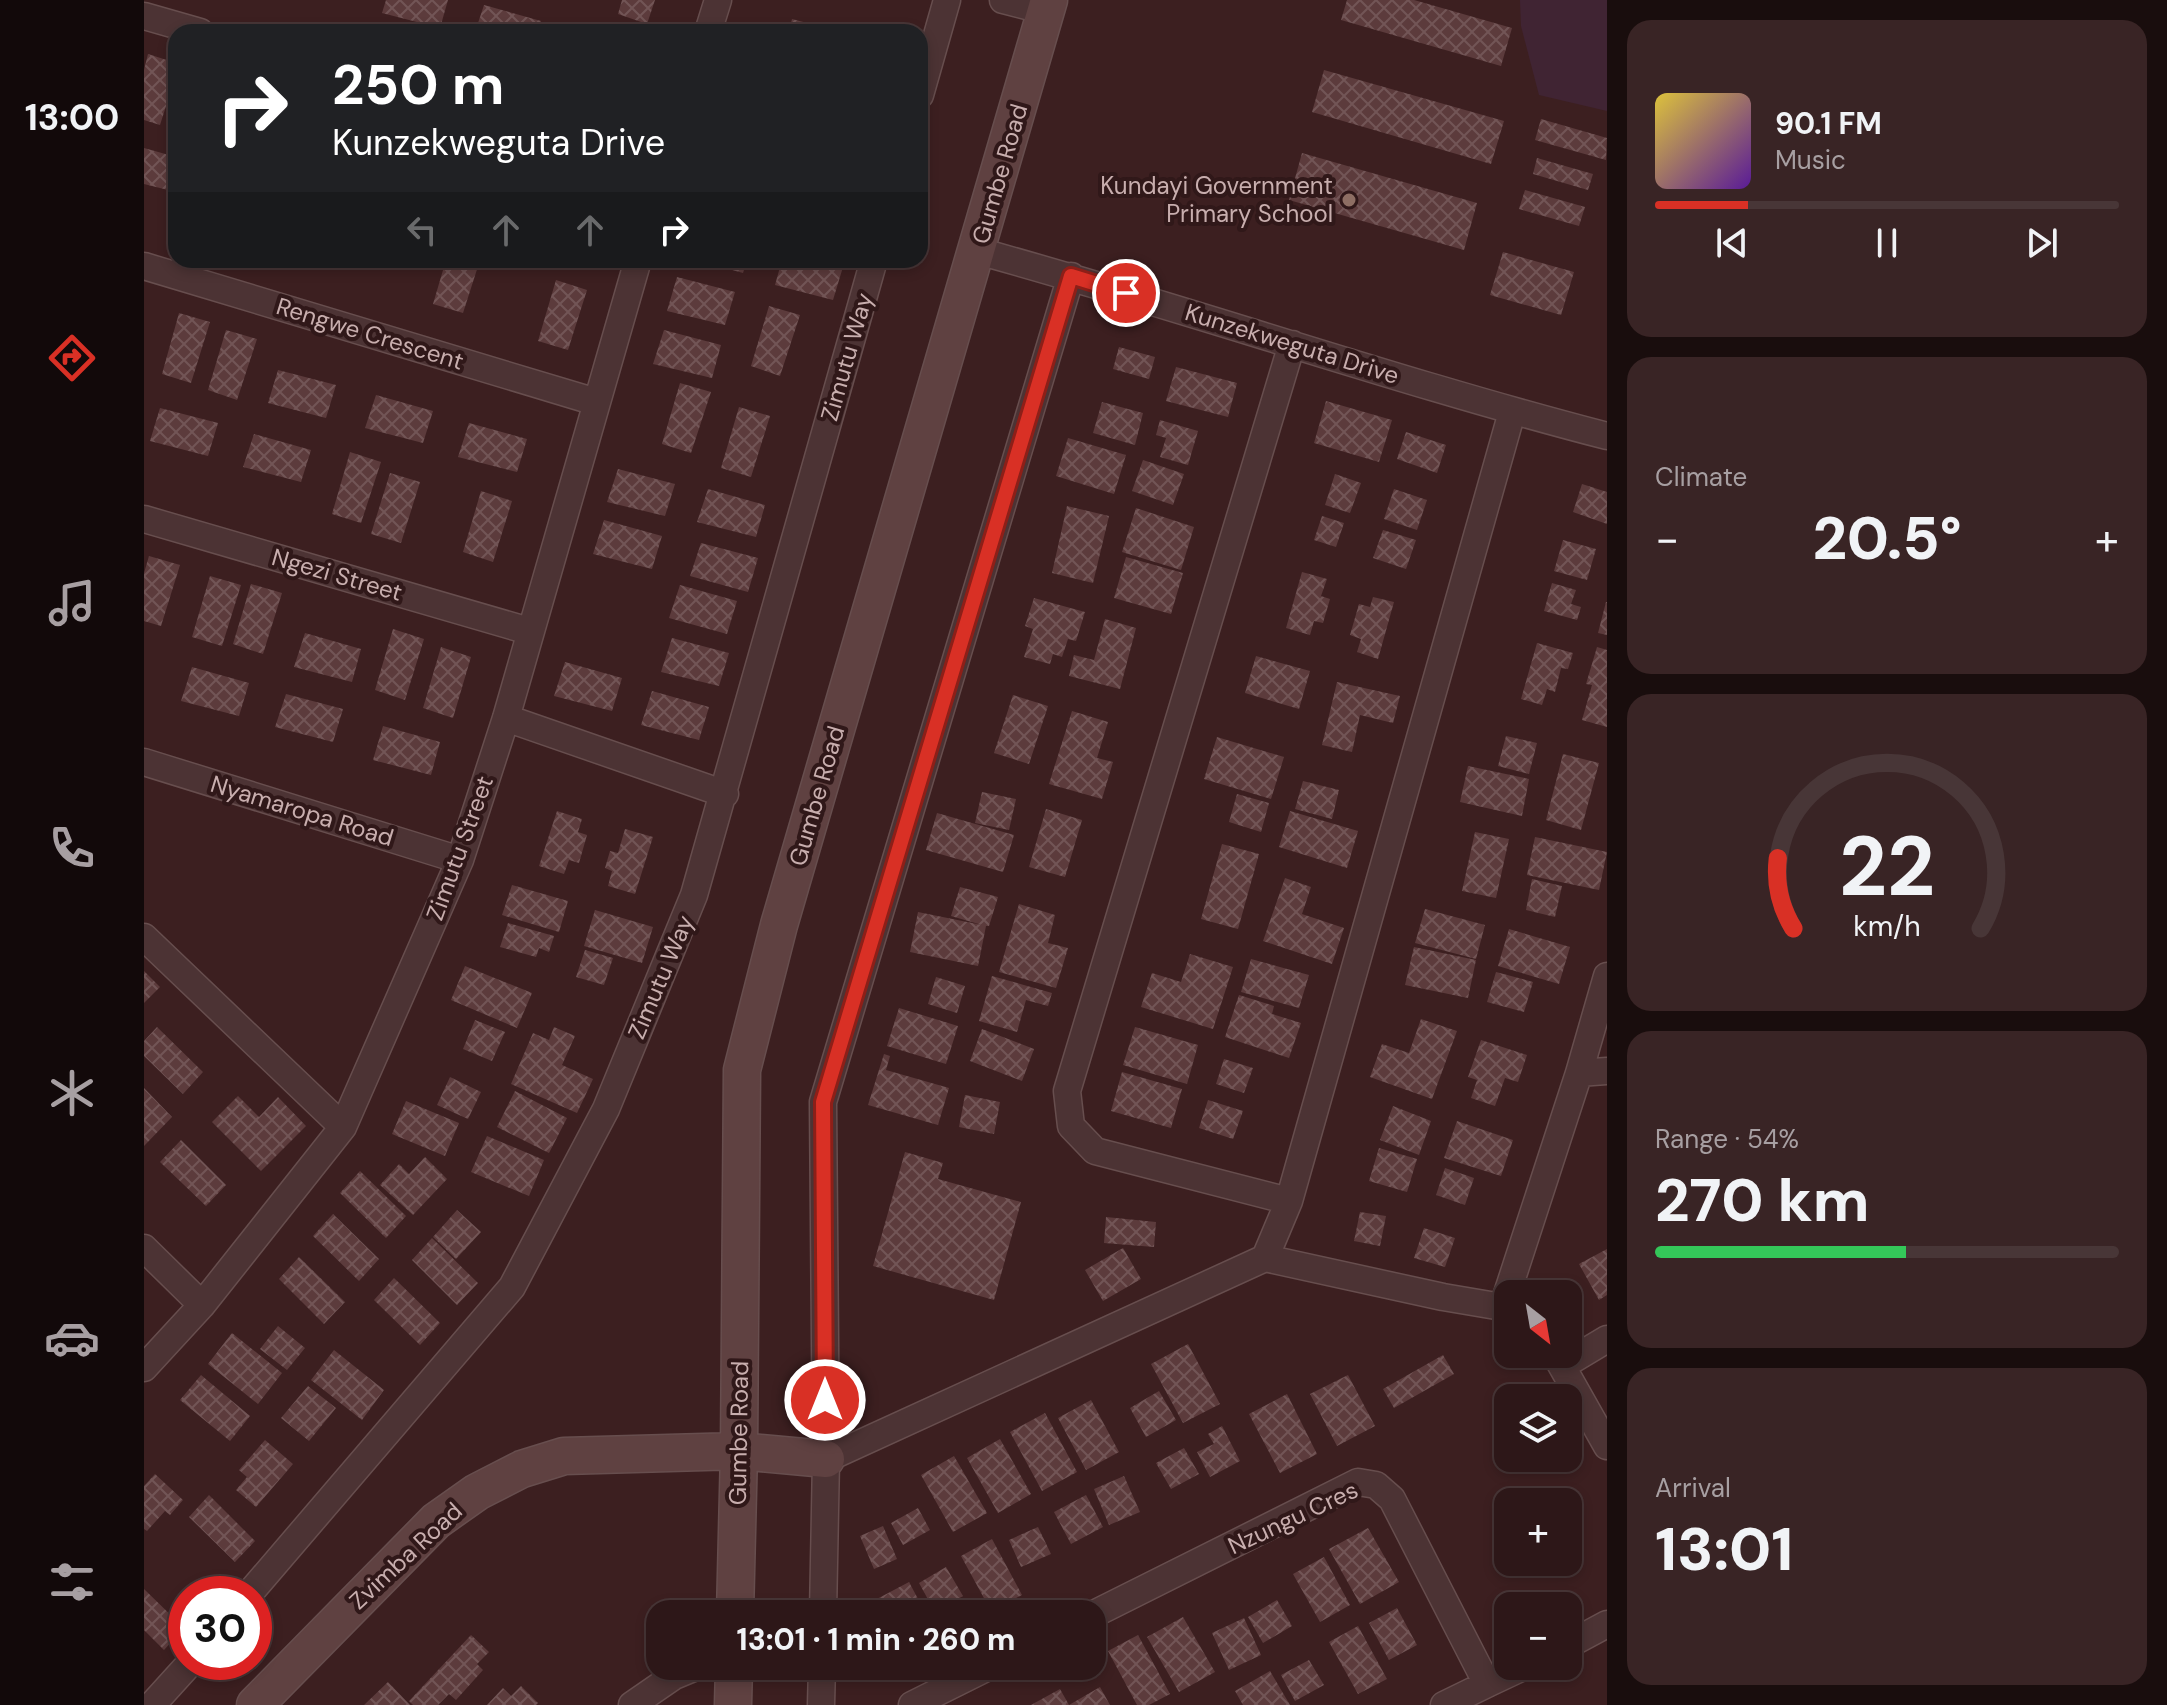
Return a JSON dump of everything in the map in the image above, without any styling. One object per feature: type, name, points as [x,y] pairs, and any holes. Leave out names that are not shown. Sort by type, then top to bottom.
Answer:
[{"type":"street","points":[[710,24],[718,0]]},
{"type":"street","points":[[928,67],[947,0]]},
{"type":"street","points":[[1003,0],[1048,5]]},
{"type":"street","name":"Gumbe Road","points":[[735,1600],[742,1070],[779,925],[1048,5]]},
{"type":"street","points":[[144,16],[172,24]]},
{"type":"street","name":"Kunzekweguta Drive","points":[[978,251],[1071,276],[1512,412],[1607,436]]},
{"type":"street","name":"Rengwe Crescent","points":[[144,266],[596,402]]},
{"type":"street","name":"Zimutu Street","points":[[144,1368],[202,1305],[343,1127],[460,860],[506,718],[636,268]]},
{"type":"street","name":"Zimutu Way","points":[[264,1576],[512,1287],[606,1109],[694,895],[872,268]]},
{"type":"street","points":[[823,1600],[826,1459],[823,1102],[1071,276]]},
{"type":"street","points":[[1289,1201],[1095,1151],[1071,1126],[1067,1091],[1292,344]]},
{"type":"street","points":[[1265,1258],[1289,1201],[1512,412]]},
{"type":"street","name":"Ngezi Street","points":[[144,519],[529,631]]},
{"type":"street","points":[[506,718],[725,794]]},
{"type":"street","name":"Nyamaropa Road","points":[[144,762],[460,860]]},
{"type":"street","points":[[144,937],[343,1127]]},
{"type":"street","points":[[1514,1280],[1607,976]]},
{"type":"street","points":[[1579,1073],[1607,1071]]},
{"type":"street","points":[[144,1248],[202,1305]]},
{"type":"street","points":[[826,1459],[1265,1258],[1494,1305]]},
{"type":"street","points":[[1582,1350],[1607,1339]]},
{"type":"street","points":[[1563,1368],[1607,1446]]},
{"type":"street","name":"Zvimba Road","points":[[255,1705],[436,1521],[477,1492],[522,1469],[564,1456],[739,1451],[826,1459]]},
{"type":"street","name":"Nzungu Cres","points":[[1106,1608],[1358,1482],[1376,1485],[1392,1499],[1487,1684]]},
{"type":"street","points":[[1582,1637],[1607,1624]]},
{"type":"street","points":[[152,1705],[175,1680]]},
{"type":"street","points":[[632,1705],[668,1680]]},
{"type":"street","points":[[733,1705],[734,1680]]},
{"type":"street","points":[[821,1705],[822,1680]]},
{"type":"street","points":[[912,1705],[962,1680]]},
{"type":"street","points":[[1444,1705],[1495,1680]]},
{"type":"shaded area","points":[[1520,0],[1607,0],[1607,111],[1539,95],[1521,26]]},
{"type":"building","points":[[386,0],[448,0],[441,24],[425,24],[382,13]]},
{"type":"building","points":[[622,0],[655,0],[647,24],[618,14]]},
{"type":"building","points":[[1347,0],[1414,0],[1512,28],[1501,66],[1341,20]]},
{"type":"building","points":[[484,5],[541,21],[540,24],[478,24]]},
{"type":"building","points":[[792,19],[811,24],[791,24]]},
{"type":"building","points":[[148,54],[168,60],[168,100],[160,125],[144,120],[144,70]]},
{"type":"building","points":[[1324,70],[1504,121],[1491,164],[1312,112]]},
{"type":"building","points":[[1541,119],[1607,138],[1606,160],[1535,140]]},
{"type":"building","points":[[144,148],[168,155],[168,190],[144,184]]},
{"type":"building","points":[[1302,153],[1477,203],[1464,250],[1289,200]]},
{"type":"building","points":[[1537,158],[1593,174],[1588,190],[1533,174]]},
{"type":"building","points":[[1525,190],[1585,207],[1579,226],[1519,209]]},
{"type":"building","points":[[1503,252],[1574,272],[1561,315],[1490,295]]},
{"type":"building","points":[[444,268],[477,268],[463,313],[433,304]]},
{"type":"building","points":[[725,268],[745,268],[743,273]]},
{"type":"building","points":[[780,268],[843,268],[833,300],[775,285]]},
{"type":"building","points":[[677,277],[735,292],[725,325],[667,311]]},
{"type":"building","points":[[556,280],[587,290],[568,350],[538,341]]},
{"type":"building","points":[[769,306],[800,315],[780,376],[751,366]]},
{"type":"building","points":[[179,313],[210,322],[191,383],[162,374]]},
{"type":"building","points":[[226,330],[257,339],[237,400],[208,390]]},
{"type":"building","points":[[664,330],[721,345],[712,378],[653,364]]},
{"type":"building","points":[[1119,347],[1155,357],[1149,379],[1113,369]]},
{"type":"building","points":[[1176,367],[1237,383],[1228,417],[1166,401]]},
{"type":"building","points":[[278,370],[336,385],[326,418],[268,403]]},
{"type":"building","points":[[680,383],[711,392],[691,453],[662,444]]},
{"type":"building","points":[[376,395],[433,411],[423,443],[365,428]]},
{"type":"building","points":[[1326,401],[1392,420],[1379,462],[1314,443]]},
{"type":"building","points":[[1102,402],[1143,413],[1135,445],[1093,433]]},
{"type":"building","points":[[739,407],[770,416],[751,477],[721,468]]},
{"type":"building","points":[[160,408],[218,423],[208,456],[150,441]]},
{"type":"building","points":[[1160,420],[1198,431],[1188,465],[1160,457],[1166,438],[1156,435]]},
{"type":"building","points":[[469,423],[527,439],[517,472],[458,457]]},
{"type":"building","points":[[1406,432],[1446,445],[1437,473],[1397,459]]},
{"type":"building","points":[[254,434],[311,450],[301,482],[243,467]]},
{"type":"building","points":[[1068,438],[1126,455],[1114,494],[1056,476]]},
{"type":"building","points":[[350,452],[381,462],[361,523],[332,514]]},
{"type":"building","points":[[1143,460],[1184,474],[1173,505],[1132,491]]},
{"type":"building","points":[[618,469],[675,484],[665,516],[607,502]]},
{"type":"building","points":[[390,473],[420,482],[401,543],[371,534]]},
{"type":"building","points":[[1335,474],[1361,483],[1350,513],[1325,505]]},
{"type":"building","points":[[1582,484],[1607,492],[1607,524],[1573,512]]},
{"type":"building","points":[[708,489],[765,505],[756,537],[697,522]]},
{"type":"building","points":[[1394,489],[1427,500],[1417,530],[1384,519]]},
{"type":"building","points":[[481,491],[512,501],[493,562],[463,552]]},
{"type":"building","points":[[1067,506],[1109,516],[1093,583],[1052,573]]},
{"type":"building","points":[[1136,508],[1194,527],[1181,570],[1122,552]]},
{"type":"building","points":[[1322,516],[1344,523],[1336,547],[1314,540]]},
{"type":"building","points":[[604,520],[662,536],[652,569],[593,554]]},
{"type":"building","points":[[1383,530],[1416,540],[1406,569],[1373,558]]},
{"type":"building","points":[[1563,540],[1596,549],[1587,580],[1554,571]]},
{"type":"building","points":[[701,543],[758,558],[748,592],[690,576]]},
{"type":"building","points":[[149,556],[180,565],[161,626],[144,621],[144,573]]},
{"type":"building","points":[[1126,557],[1183,573],[1171,614],[1114,598]]},
{"type":"building","points":[[1302,572],[1327,579],[1321,596],[1330,599],[1323,623],[1314,621],[1310,635],[1286,628]]},
{"type":"building","points":[[210,576],[241,585],[222,646],[192,637]]},
{"type":"building","points":[[1552,583],[1576,590],[1571,604],[1581,607],[1577,620],[1544,611]]},
{"type":"building","points":[[251,584],[282,593],[263,654],[233,644]]},
{"type":"building","points":[[680,585],[737,601],[727,634],[669,618]]},
{"type":"building","points":[[1373,597],[1394,602],[1378,659],[1357,652],[1361,639],[1350,635],[1359,604],[1370,607]]},
{"type":"building","points":[[1034,598],[1085,612],[1076,641],[1068,639],[1062,657],[1053,654],[1050,664],[1024,657],[1033,629],[1025,626]]},
{"type":"building","points":[[1607,602],[1607,635],[1598,633]]},
{"type":"building","points":[[1105,619],[1136,628],[1120,689],[1069,676],[1074,655],[1094,660]]},
{"type":"building","points":[[393,629],[424,639],[405,700],[375,690]]},
{"type":"building","points":[[305,633],[361,649],[352,682],[294,667]]},
{"type":"building","points":[[672,638],[729,653],[719,686],[661,672]]},
{"type":"building","points":[[1537,643],[1573,653],[1568,669],[1561,668],[1555,692],[1547,689],[1542,705],[1521,699]]},
{"type":"building","points":[[441,647],[471,657],[453,718],[423,708]]},
{"type":"building","points":[[1597,647],[1607,650],[1607,727],[1582,720],[1592,685],[1586,684]]},
{"type":"building","points":[[1256,656],[1310,671],[1299,709],[1245,693]]},
{"type":"building","points":[[565,662],[622,678],[612,711],[554,696]]},
{"type":"building","points":[[192,667],[249,683],[239,716],[181,701]]},
{"type":"building","points":[[1337,682],[1400,696],[1393,723],[1360,715],[1352,752],[1322,745]]},
{"type":"building","points":[[652,691],[709,707],[699,740],[641,725]]},
{"type":"building","points":[[286,694],[343,709],[333,742],[275,727]]},
{"type":"building","points":[[1013,695],[1048,706],[1029,764],[994,753]]},
{"type":"building","points":[[1072,711],[1108,722],[1097,758],[1113,762],[1102,799],[1049,784]]},
{"type":"building","points":[[383,726],[440,742],[431,775],[373,760]]},
{"type":"building","points":[[1506,736],[1537,743],[1529,774],[1498,766]]},
{"type":"building","points":[[1217,737],[1284,757],[1271,799],[1204,779]]},
{"type":"building","points":[[1563,754],[1599,763],[1581,830],[1546,820]]},
{"type":"building","points":[[1468,766],[1529,779],[1522,816],[1460,802]]},
{"type":"building","points":[[1303,781],[1339,790],[1332,819],[1295,809]]},
{"type":"building","points":[[982,792],[1016,799],[1009,830],[975,823]]},
{"type":"building","points":[[1237,794],[1269,803],[1261,832],[1229,822]]},
{"type":"building","points":[[1046,809],[1082,820],[1065,877],[1029,867]]},
{"type":"building","points":[[557,811],[582,819],[578,832],[587,835],[579,863],[569,860],[564,874],[539,866]]},
{"type":"building","points":[[1290,811],[1358,831],[1347,868],[1279,847]]},
{"type":"building","points":[[937,813],[1014,835],[1003,872],[926,850]]},
{"type":"building","points":[[625,829],[653,837],[635,894],[608,886],[612,871],[605,868],[610,851],[618,853]]},
{"type":"building","points":[[1475,832],[1509,839],[1496,898],[1462,891]]},
{"type":"building","points":[[1535,837],[1607,852],[1599,890],[1527,875]]},
{"type":"building","points":[[1222,844],[1259,854],[1238,929],[1201,919]]},
{"type":"building","points":[[1285,878],[1311,887],[1302,914],[1344,928],[1332,964],[1263,941]]},
{"type":"building","points":[[1532,879],[1562,886],[1555,917],[1526,910]]},
{"type":"building","points":[[512,885],[568,901],[559,932],[502,915]]},
{"type":"building","points":[[960,887],[998,897],[989,926],[986,926],[978,966],[910,952],[918,912],[982,925],[951,916]]},
{"type":"building","points":[[1019,904],[1055,915],[1048,943],[1068,948],[1056,988],[999,972]]},
{"type":"building","points":[[1425,909],[1485,925],[1476,959],[1415,943]]},
{"type":"building","points":[[595,910],[653,927],[642,963],[584,946]]},
{"type":"building","points":[[508,923],[554,936],[549,952],[539,948],[536,957],[500,947]]},
{"type":"building","points":[[1509,929],[1570,947],[1559,984],[1498,966]]},
{"type":"building","points":[[1414,947],[1476,960],[1468,998],[1405,985]]},
{"type":"building","points":[[585,950],[613,958],[604,985],[576,977]]},
{"type":"building","points":[[1190,954],[1233,967],[1213,1029],[1141,1007],[1152,973],[1181,982]]},
{"type":"building","points":[[1251,959],[1309,975],[1299,1008],[1241,992]]},
{"type":"building","points":[[465,966],[532,993],[517,1028],[451,1000]]},
{"type":"building","points":[[144,971],[160,987],[144,1003]]},
{"type":"building","points":[[1496,972],[1533,982],[1524,1012],[1487,1002]]},
{"type":"building","points":[[992,976],[1052,993],[1048,1006],[1026,1000],[1017,1032],[979,1021]]},
{"type":"building","points":[[936,977],[965,986],[957,1013],[928,1004]]},
{"type":"building","points":[[1239,995],[1274,1006],[1272,1014],[1301,1023],[1289,1058],[1225,1037]]},
{"type":"building","points":[[899,1008],[958,1026],[946,1064],[887,1046]]},
{"type":"building","points":[[1421,1019],[1457,1031],[1432,1099],[1370,1077],[1382,1044],[1409,1053]]},
{"type":"building","points":[[475,1020],[505,1032],[492,1061],[463,1049]]},
{"type":"building","points":[[157,1027],[203,1072],[183,1094],[144,1056],[144,1041]]},
{"type":"building","points":[[554,1027],[575,1036],[562,1065],[593,1079],[577,1113],[511,1084],[533,1033],[549,1040]]},
{"type":"building","points":[[1135,1027],[1198,1045],[1187,1084],[1123,1065]]},
{"type":"building","points":[[982,1029],[1034,1049],[1022,1081],[970,1061]]},
{"type":"building","points":[[1481,1040],[1527,1055],[1518,1082],[1505,1078],[1495,1106],[1471,1098],[1477,1080],[1468,1077]]},
{"type":"building","points":[[884,1054],[890,1056],[886,1070],[949,1088],[938,1125],[868,1105]]},
{"type":"building","points":[[1224,1059],[1253,1068],[1244,1093],[1216,1084]]},
{"type":"building","points":[[1122,1072],[1182,1089],[1171,1128],[1111,1111]]},
{"type":"building","points":[[450,1077],[481,1092],[468,1119],[437,1105]]},
{"type":"building","points":[[144,1088],[172,1117],[144,1146]]},
{"type":"building","points":[[515,1091],[567,1118],[549,1153],[497,1127]]},
{"type":"building","points":[[965,1095],[1000,1102],[994,1134],[959,1127]]},
{"type":"building","points":[[238,1096],[259,1117],[278,1097],[306,1126],[261,1171],[212,1122]]},
{"type":"building","points":[[1208,1100],[1243,1111],[1233,1139],[1199,1128]]},
{"type":"building","points":[[406,1101],[459,1123],[445,1156],[392,1134]]},
{"type":"building","points":[[1393,1106],[1431,1121],[1419,1155],[1380,1140]]},
{"type":"building","points":[[1457,1121],[1513,1140],[1501,1176],[1444,1158]]},
{"type":"building","points":[[487,1136],[544,1160],[529,1196],[471,1172]]},
{"type":"building","points":[[181,1140],[226,1185],[206,1206],[160,1162]]},
{"type":"building","points":[[1379,1148],[1417,1159],[1407,1192],[1369,1181]]},
{"type":"building","points":[[905,1152],[943,1163],[938,1179],[1021,1202],[994,1300],[873,1266]]},
{"type":"building","points":[[425,1157],[447,1179],[413,1215],[380,1185],[399,1164],[409,1174]]},
{"type":"building","points":[[1445,1168],[1474,1178],[1465,1205],[1436,1195]]},
{"type":"building","points":[[360,1171],[406,1216],[386,1238],[340,1193]]},
{"type":"building","points":[[457,1210],[481,1232],[456,1259],[433,1237]]},
{"type":"building","points":[[1360,1212],[1386,1216],[1380,1246],[1354,1241]]},
{"type":"building","points":[[333,1214],[379,1259],[359,1281],[313,1236]]},
{"type":"building","points":[[1106,1217],[1156,1222],[1154,1247],[1104,1243]]},
{"type":"building","points":[[1424,1228],[1455,1238],[1445,1267],[1414,1258]]},
{"type":"building","points":[[432,1238],[478,1283],[457,1305],[412,1260]]},
{"type":"building","points":[[1123,1248],[1141,1279],[1103,1301],[1085,1270]]},
{"type":"building","points":[[1607,1249],[1607,1295],[1599,1300],[1579,1264]]},
{"type":"building","points":[[299,1257],[345,1302],[324,1324],[279,1279]]},
{"type":"building","points":[[394,1278],[440,1323],[420,1345],[374,1300]]},
{"type":"building","points":[[278,1326],[305,1348],[287,1370],[260,1349]]},
{"type":"building","points":[[232,1333],[282,1373],[258,1404],[208,1364]]},
{"type":"building","points":[[1188,1344],[1220,1404],[1183,1423],[1151,1364]]},
{"type":"building","points":[[334,1350],[384,1390],[362,1420],[311,1380]]},
{"type":"building","points":[[1443,1355],[1454,1374],[1394,1408],[1383,1389]]},
{"type":"building","points":[[201,1375],[250,1416],[230,1441],[180,1400]]},
{"type":"building","points":[[1348,1375],[1375,1426],[1337,1446],[1310,1394]]},
{"type":"building","points":[[308,1386],[336,1408],[309,1441],[281,1418]]},
{"type":"building","points":[[1159,1391],[1176,1420],[1146,1437],[1130,1408]]},
{"type":"building","points":[[1287,1394],[1317,1454],[1280,1473],[1249,1414]]},
{"type":"building","points":[[1091,1400],[1119,1452],[1086,1470],[1058,1418]]},
{"type":"building","points":[[1045,1413],[1077,1472],[1042,1491],[1010,1432]]},
{"type":"building","points":[[1222,1426],[1240,1461],[1210,1477],[1197,1452],[1214,1444],[1208,1434]]},
{"type":"building","points":[[1000,1439],[1031,1494],[998,1513],[967,1458]]},
{"type":"building","points":[[265,1440],[293,1464],[256,1507],[236,1490],[247,1477],[239,1470]]},
{"type":"building","points":[[1184,1448],[1199,1474],[1171,1489],[1156,1463]]},
{"type":"building","points":[[954,1456],[987,1513],[953,1532],[921,1475]]},
{"type":"building","points":[[155,1474],[183,1500],[170,1515],[165,1511],[147,1531],[144,1529],[144,1486]]},
{"type":"building","points":[[1124,1476],[1140,1512],[1109,1525],[1094,1489]]},
{"type":"building","points":[[209,1495],[255,1541],[235,1562],[189,1517]]},
{"type":"building","points":[[1086,1495],[1103,1527],[1071,1544],[1054,1512]]},
{"type":"building","points":[[918,1508],[930,1530],[903,1545],[891,1523]]},
{"type":"building","points":[[883,1526],[897,1559],[874,1569],[860,1536]]},
{"type":"building","points":[[1038,1527],[1051,1554],[1021,1567],[1009,1540]]},
{"type":"building","points":[[1368,1528],[1399,1582],[1360,1604],[1329,1549]]},
{"type":"building","points":[[992,1539],[1022,1595],[1012,1600],[985,1600],[961,1556]]},
{"type":"building","points":[[1324,1557],[1350,1605],[1320,1622],[1293,1574]]},
{"type":"building","points":[[946,1567],[963,1596],[956,1600],[928,1600],[919,1583]]},
{"type":"building","points":[[909,1582],[919,1600],[875,1600]]},
{"type":"building","points":[[144,1589],[168,1612],[168,1646],[164,1650],[144,1630]]},
{"type":"building","points":[[1277,1600],[1292,1626],[1263,1643],[1248,1617]]},
{"type":"building","points":[[1397,1608],[1417,1645],[1389,1660],[1369,1623]]},
{"type":"building","points":[[1183,1617],[1215,1672],[1179,1692],[1147,1637]]},
{"type":"building","points":[[1244,1618],[1261,1655],[1229,1670],[1212,1633]]},
{"type":"building","points":[[1358,1626],[1387,1679],[1358,1694],[1329,1642]]},
{"type":"building","points":[[471,1635],[489,1652],[477,1664],[483,1670],[456,1700],[449,1694],[438,1705],[413,1705],[409,1701]]},
{"type":"building","points":[[1138,1635],[1170,1694],[1149,1705],[1137,1705],[1108,1651]]},
{"type":"building","points":[[1309,1660],[1324,1685],[1295,1701],[1281,1675]]},
{"type":"building","points":[[1270,1671],[1290,1705],[1243,1705],[1235,1691]]},
{"type":"building","points":[[388,1682],[410,1705],[364,1705]]},
{"type":"building","points":[[521,1686],[538,1703],[536,1705],[487,1705],[503,1688],[511,1696]]},
{"type":"building","points":[[1100,1687],[1110,1705],[1069,1705]]},
{"type":"building","points":[[1060,1689],[1069,1705],[1031,1705]]},
{"type":"place","name":"Kundayi Government Primary School","points":[[1349,200]]},
{"type":"route","points":[[825,1400],[823,1102],[1071,276],[1126,293]]}]
